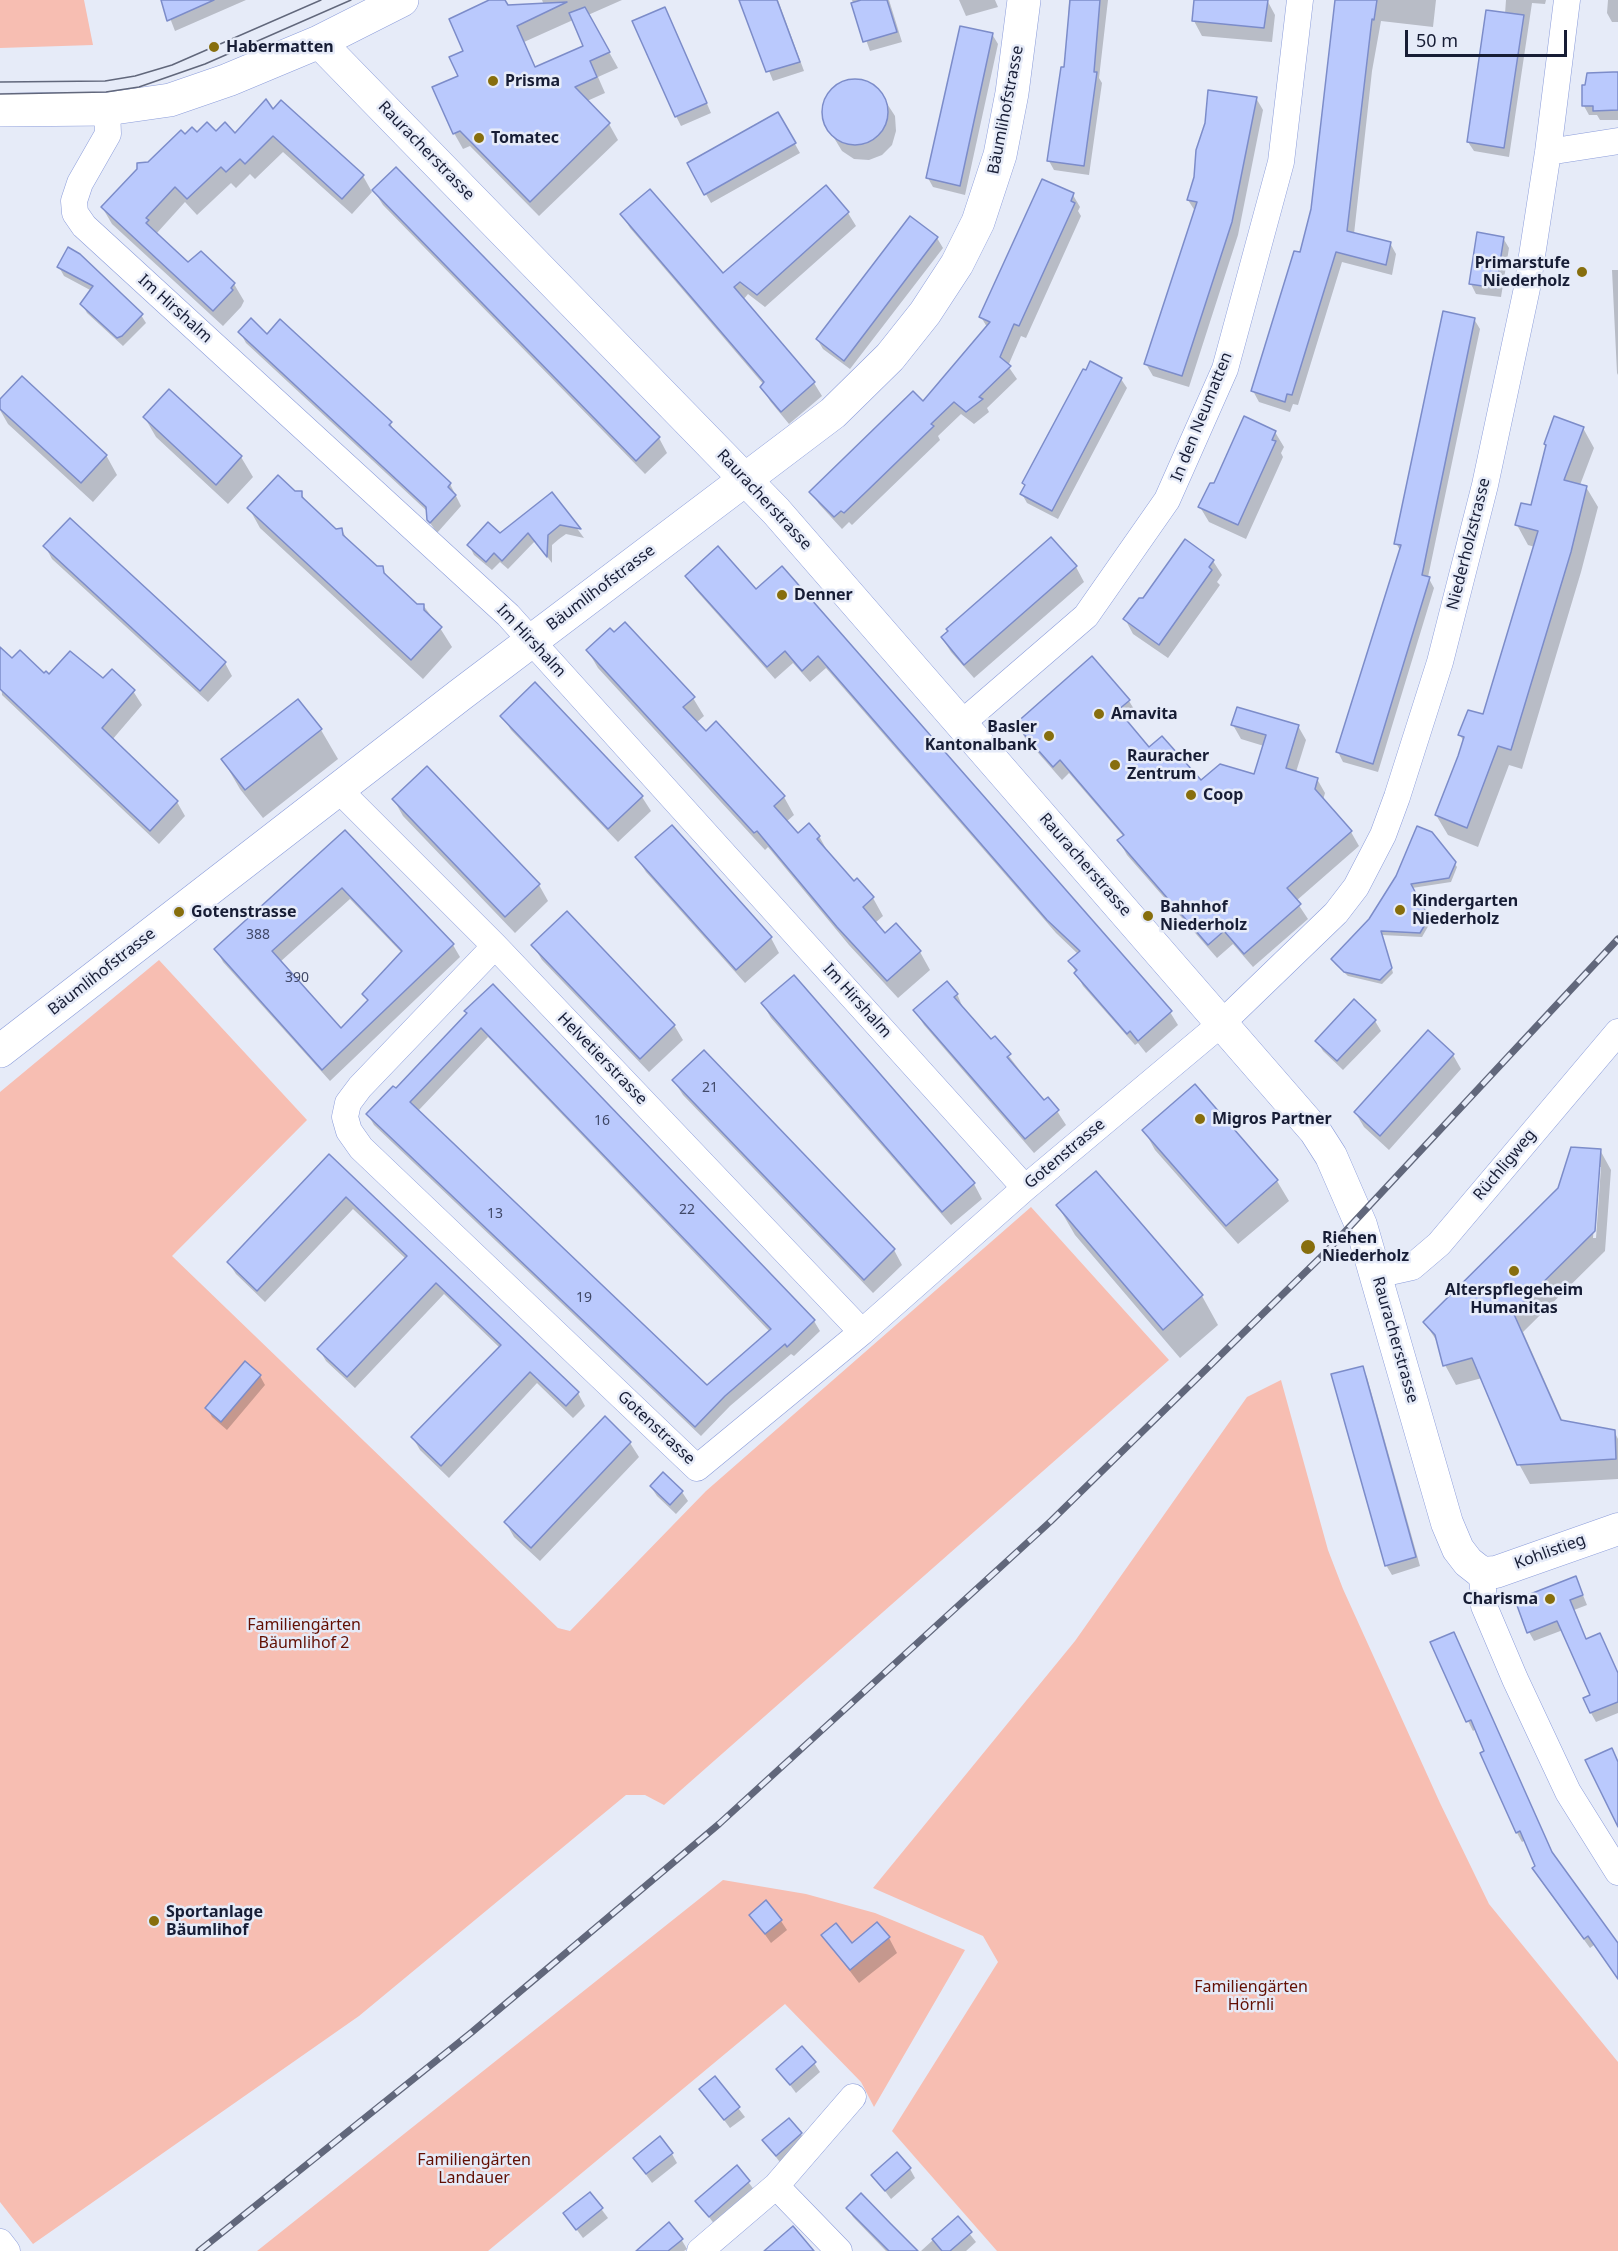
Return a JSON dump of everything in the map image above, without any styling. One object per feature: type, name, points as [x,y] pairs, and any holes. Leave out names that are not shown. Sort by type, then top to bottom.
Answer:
[{"type":"main road","points":[[0,110],[107,109],[137,106],[184,96],[319,42],[402,0]]},
{"type":"main road","name":"Bäumlihofstrasse","points":[[0,1051],[532,640],[833,413],[890,357],[925,313],[957,264],[978,222],[1000,155],[1012,93],[1023,0]]},
{"type":"street","name":"In den Neumatten","points":[[962,723],[1086,615],[1167,500],[1225,369],[1278,174],[1300,0]]},
{"type":"street","name":"Niederholzstrasse","points":[[1222,1023],[1336,913],[1356,886],[1371,860],[1397,797],[1440,662],[1485,485],[1527,288],[1548,152],[1567,0]]},
{"type":"street","name":"Rauracherstrasse","points":[[319,42],[747,479],[962,723],[1315,1131],[1331,1156],[1361,1225],[1447,1523],[1458,1549],[1468,1562],[1482,1573]]},
{"type":"street","name":"Im Hirshalm","points":[[107,109],[108,134],[80,183],[74,201],[75,213],[84,226],[508,615],[1025,1188]]},
{"type":"street","points":[[1548,152],[1618,141]]},
{"type":"street","name":"Helvetierstrasse","points":[[338,789],[495,946],[862,1332]]},
{"type":"street","name":"Gotenstrasse","points":[[495,946],[348,1103],[345,1117],[349,1131],[361,1148],[697,1468],[862,1332],[1025,1188],[1222,1023]]},
{"type":"street","name":"Rüchligweg","points":[[1376,1275],[1412,1267],[1439,1244],[1618,1032]]},
{"type":"street","name":"Kohlistieg","points":[[1482,1573],[1496,1572],[1618,1528]]},
{"type":"street","points":[[1482,1573],[1484,1606],[1515,1679],[1568,1792],[1618,1872]]},
{"type":"street","points":[[700,2251],[776,2186],[853,2097]]},
{"type":"street","points":[[776,2186],[839,2251]]},
{"type":"street","points":[[0,2242],[7,2251]]},
{"type":"green space","points":[[0,0],[84,0],[93,45],[0,48]]},
{"type":"green space","name":"Familiengärten Bäumlihof 2","points":[[159,960],[307,1120],[172,1256],[558,1628],[570,1631],[706,1491],[1031,1207],[1169,1360],[664,1805],[645,1795],[626,1795],[359,2016],[33,2244],[0,2202],[0,1092]]},
{"type":"green space","name":"Familiengärten Hörnli","points":[[1281,1380],[1328,1550],[1343,1589],[1440,1803],[1489,1904],[1618,2062],[1618,2251],[997,2251],[892,2131],[998,1962],[983,1936],[873,1888],[1075,1641],[1247,1397]]},
{"type":"green space","name":"Familiengärten Landauer","points":[[723,1880],[806,1894],[875,1913],[965,1950],[874,2107],[861,2082],[785,2004],[488,2251],[257,2251]]},
{"type":"building","points":[[161,0],[214,0],[167,21]]},
{"type":"building","points":[[489,0],[505,0],[508,5],[567,2],[517,26],[535,67],[583,46],[569,13],[585,7],[610,52],[590,61],[597,77],[575,87],[610,123],[530,202],[460,131],[453,134],[432,87],[458,76],[449,57],[463,51],[449,19]]},
{"type":"building","points":[[739,0],[777,0],[800,62],[766,72]]},
{"type":"building","points":[[861,0],[887,0],[897,32],[863,42],[851,3]]},
{"type":"building","points":[[1070,0],[1100,0],[1094,72],[1097,72],[1084,166],[1047,161],[1061,67],[1064,67]]},
{"type":"building","points":[[1194,0],[1268,0],[1264,28],[1192,21]]},
{"type":"building","points":[[1335,0],[1377,0],[1374,20],[1372,19],[1347,231],[1391,242],[1386,265],[1336,252],[1292,395],[1287,394],[1285,402],[1251,391],[1294,251],[1300,252],[1311,209]]},
{"type":"building","points":[[665,7],[707,103],[675,117],[632,21]]},
{"type":"building","points":[[1486,10],[1524,15],[1504,148],[1467,142]]},
{"type":"building","points":[[960,26],[993,33],[960,186],[926,178]]},
{"type":"building","points":[[1618,72],[1618,110],[1593,111],[1593,106],[1582,106],[1582,85],[1585,85],[1587,73]]},
{"type":"building","points":[[848,79],[862,79],[874,84],[883,93],[888,112],[886,125],[879,136],[862,145],[848,145],[836,140],[827,131],[822,119],[822,105],[827,93],[836,84]]},
{"type":"building","points":[[1208,90],[1257,97],[1232,222],[1182,376],[1144,364],[1197,202],[1187,200],[1194,177],[1196,150],[1205,123]]},
{"type":"building","points":[[266,99],[273,109],[281,100],[364,175],[342,199],[273,136],[245,164],[240,159],[226,172],[221,167],[187,199],[175,187],[146,218],[149,220],[146,223],[188,262],[201,251],[235,283],[231,288],[233,290],[213,311],[101,207],[137,169],[137,163],[148,162],[181,130],[185,134],[192,127],[197,132],[207,122],[216,131],[225,122],[235,133]]},
{"type":"building","points":[[778,112],[796,143],[704,195],[687,163]]},
{"type":"building","points":[[396,167],[660,437],[636,461],[372,190]]},
{"type":"building","points":[[1042,179],[1074,193],[1071,201],[1075,203],[1019,326],[1014,324],[1000,357],[1011,366],[979,397],[983,399],[966,412],[954,402],[931,424],[934,426],[844,513],[841,511],[834,517],[809,492],[913,391],[923,401],[990,322],[979,317]]},
{"type":"building","points":[[826,185],[849,212],[757,295],[740,282],[734,287],[815,382],[781,412],[760,387],[764,382],[620,214],[650,189],[723,273]]},
{"type":"building","points":[[910,216],[938,237],[844,361],[816,339]]},
{"type":"building","points":[[1477,232],[1504,237],[1496,288],[1469,284]]},
{"type":"building","points":[[68,247],[80,254],[143,314],[122,336],[117,338],[80,304],[93,286],[57,267]]},
{"type":"building","points":[[1443,311],[1475,318],[1422,575],[1430,577],[1373,764],[1336,752],[1401,545],[1394,544]]},
{"type":"building","points":[[251,318],[267,334],[280,319],[392,422],[389,425],[451,483],[448,487],[456,495],[430,523],[427,520],[426,507],[238,332]]},
{"type":"building","points":[[1090,361],[1122,378],[1052,511],[1020,494],[1025,485],[1022,483],[1083,369],[1086,370]]},
{"type":"building","points":[[22,376],[107,455],[81,483],[0,409],[0,399]]},
{"type":"building","points":[[169,389],[242,456],[216,485],[143,417]]},
{"type":"building","points":[[1244,416],[1276,431],[1272,440],[1276,441],[1238,525],[1198,507],[1210,483],[1214,483]]},
{"type":"building","points":[[1554,416],[1584,427],[1564,480],[1587,486],[1571,552],[1511,750],[1498,746],[1467,828],[1435,815],[1464,737],[1458,735],[1468,710],[1483,714],[1538,531],[1515,525],[1521,503],[1531,505],[1546,445],[1544,444]]},
{"type":"building","points":[[278,475],[295,491],[302,491],[302,497],[336,529],[342,528],[343,535],[377,566],[383,566],[384,573],[417,604],[424,604],[424,610],[442,627],[411,660],[247,508]]},
{"type":"building","points":[[552,492],[581,529],[560,525],[548,535],[547,557],[528,533],[502,561],[494,553],[486,562],[467,545],[488,522],[500,533]]},
{"type":"building","points":[[70,518],[226,662],[200,691],[43,546]]},
{"type":"building","points":[[1051,537],[1077,566],[964,665],[941,637],[948,631],[946,629]]},
{"type":"building","points":[[1185,539],[1214,560],[1209,567],[1212,570],[1159,645],[1123,619],[1139,598],[1143,598]]},
{"type":"building","points":[[718,546],[756,589],[782,566],[1172,1011],[1138,1041],[1130,1031],[1127,1034],[1074,973],[1077,970],[1068,961],[1080,951],[1047,920],[818,656],[802,671],[785,651],[767,667],[685,576]]},
{"type":"building","points":[[625,622],[695,697],[683,707],[706,731],[716,721],[785,796],[774,806],[798,833],[809,823],[820,836],[817,839],[854,881],[857,878],[874,897],[863,907],[885,933],[896,923],[921,951],[887,981],[837,927],[757,831],[754,833],[586,650],[610,628],[614,632]]},
{"type":"building","points":[[0,647],[12,658],[20,650],[44,673],[46,671],[49,674],[70,651],[103,678],[112,669],[135,690],[102,728],[178,801],[150,831],[0,689]]},
{"type":"building","points":[[1092,656],[1130,700],[1118,710],[1149,747],[1162,736],[1201,780],[1220,764],[1254,774],[1266,735],[1231,725],[1237,707],[1299,725],[1286,768],[1318,778],[1315,789],[1352,831],[1287,888],[1301,904],[1244,954],[1224,931],[1208,945],[1117,840],[1124,835],[1060,760],[1053,767],[1015,724]]},
{"type":"building","points":[[535,682],[643,796],[608,829],[500,716]]},
{"type":"building","points":[[298,699],[322,729],[245,790],[221,759]]},
{"type":"building","points":[[427,766],[540,884],[505,917],[392,799]]},
{"type":"building","points":[[672,825],[772,937],[736,970],[635,857]]},
{"type":"building","name":"Kindergarten Niederholz","points":[[1417,826],[1432,832],[1456,862],[1449,878],[1411,884],[1429,918],[1420,933],[1381,931],[1392,968],[1380,980],[1344,972],[1331,959],[1369,919],[1396,876]]},
{"type":"building","points":[[345,830],[454,944],[322,1070],[214,949]],"holes":[[[342,888],[402,951],[362,994],[368,1000],[341,1028],[272,951]]]},
{"type":"building","points":[[567,911],[675,1025],[640,1059],[531,945]]},
{"type":"building","points":[[794,975],[975,1183],[942,1212],[761,1003]]},
{"type":"building","points":[[947,981],[958,994],[954,997],[991,1039],[995,1036],[1011,1054],[1007,1057],[1044,1100],[1048,1097],[1059,1110],[1025,1139],[913,1010]]},
{"type":"building","points":[[493,984],[815,1320],[787,1347],[785,1344],[725,1396],[695,1427],[366,1114],[393,1086],[396,1088],[467,1013],[464,1011]],"holes":[[[481,1028],[771,1329],[707,1385],[410,1102]]]},
{"type":"building","points":[[1354,999],[1376,1020],[1337,1061],[1315,1041]]},
{"type":"building","points":[[1428,1030],[1454,1054],[1380,1136],[1354,1112]]},
{"type":"building","points":[[704,1050],[895,1249],[864,1280],[672,1080]]},
{"type":"building","points":[[1195,1084],[1278,1180],[1226,1226],[1142,1130]]},
{"type":"building","name":"Alterspflegeheim Humanitas","points":[[1571,1147],[1601,1149],[1595,1231],[1513,1312],[1561,1420],[1615,1430],[1616,1459],[1517,1465],[1472,1358],[1443,1366],[1435,1335],[1423,1322],[1558,1188]]},
{"type":"building","points":[[329,1154],[579,1392],[566,1406],[530,1372],[441,1466],[411,1437],[501,1345],[436,1283],[347,1377],[317,1349],[407,1256],[346,1197],[257,1291],[227,1262]]},
{"type":"building","points":[[1096,1171],[1203,1295],[1163,1330],[1056,1205]]},
{"type":"building","points":[[245,1361],[261,1375],[221,1422],[205,1408]]},
{"type":"building","points":[[1363,1366],[1416,1557],[1385,1566],[1331,1374]]},
{"type":"building","points":[[605,1416],[631,1442],[531,1548],[504,1522]]},
{"type":"building","points":[[663,1472],[683,1491],[670,1505],[650,1486]]},
{"type":"building","points":[[1576,1576],[1583,1595],[1570,1600],[1586,1639],[1600,1633],[1618,1673],[1618,1702],[1590,1713],[1583,1698],[1590,1695],[1557,1621],[1527,1633],[1515,1600]]},
{"type":"building","points":[[1454,1632],[1552,1852],[1618,1943],[1618,1979],[1588,1936],[1584,1939],[1532,1868],[1535,1866],[1520,1831],[1516,1833],[1480,1753],[1484,1751],[1471,1720],[1466,1722],[1430,1642]]},
{"type":"building","points":[[1612,1748],[1618,1762],[1618,1827],[1585,1760]]},
{"type":"building","points":[[766,1900],[782,1920],[765,1934],[749,1915]]},
{"type":"building","points":[[877,1922],[890,1937],[850,1970],[821,1935],[836,1923],[852,1943]]},
{"type":"building","points":[[802,2046],[816,2062],[790,2085],[776,2069]]},
{"type":"building","points":[[715,2076],[740,2107],[724,2120],[699,2089]]},
{"type":"building","points":[[789,2118],[802,2133],[776,2156],[762,2140]]},
{"type":"building","points":[[660,2136],[673,2153],[646,2174],[633,2158]]},
{"type":"building","points":[[897,2152],[911,2168],[885,2191],[871,2175]]},
{"type":"building","points":[[737,2165],[750,2181],[709,2217],[695,2201]]},
{"type":"building","points":[[590,2192],[603,2208],[576,2230],[563,2213]]},
{"type":"building","points":[[861,2193],[918,2251],[889,2251],[846,2208]]},
{"type":"building","points":[[958,2216],[972,2232],[950,2251],[942,2251],[932,2239]]},
{"type":"building","points":[[669,2222],[683,2239],[668,2251],[636,2251]]},
{"type":"building","points":[[793,2226],[814,2251],[764,2251]]},
{"type":"tram line","points":[[0,82],[105,81],[135,76],[172,65],[321,0]]},
{"type":"tram line","points":[[0,94],[106,92],[139,87],[205,64],[351,0]]},
{"type":"railway","points":[[199,2251],[472,2032],[719,1824],[1051,1521],[1327,1251],[1618,939]]},
{"type":"place","name":"Habermatten","points":[[214,47]]},
{"type":"place","name":"Prisma","points":[[493,81]]},
{"type":"place","name":"Tomatec","points":[[479,138]]},
{"type":"place","name":"Primarstufe Niederholz","points":[[1582,272]]},
{"type":"place","name":"Denner","points":[[782,595]]},
{"type":"place","name":"Amavita","points":[[1099,714]]},
{"type":"place","name":"Basler Kantonalbank","points":[[1049,736]]},
{"type":"place","name":"Rauracher Zentrum","points":[[1115,765]]},
{"type":"place","name":"Coop","points":[[1191,795]]},
{"type":"place","name":"Kindergarten Niederholz","points":[[1400,910]]},
{"type":"place","name":"Gotenstrasse","points":[[179,912]]},
{"type":"place","name":"Bahnhof Niederholz","points":[[1148,916]]},
{"type":"place","name":"Migros Partner","points":[[1200,1119]]},
{"type":"place","name":"Riehen Niederholz","points":[[1308,1247]]},
{"type":"place","name":"Alterspflegeheim Humanitas","points":[[1514,1271]]},
{"type":"place","name":"Charisma","points":[[1550,1599]]},
{"type":"place","name":"Sportanlage Bäumlihof","points":[[154,1921]]}]
